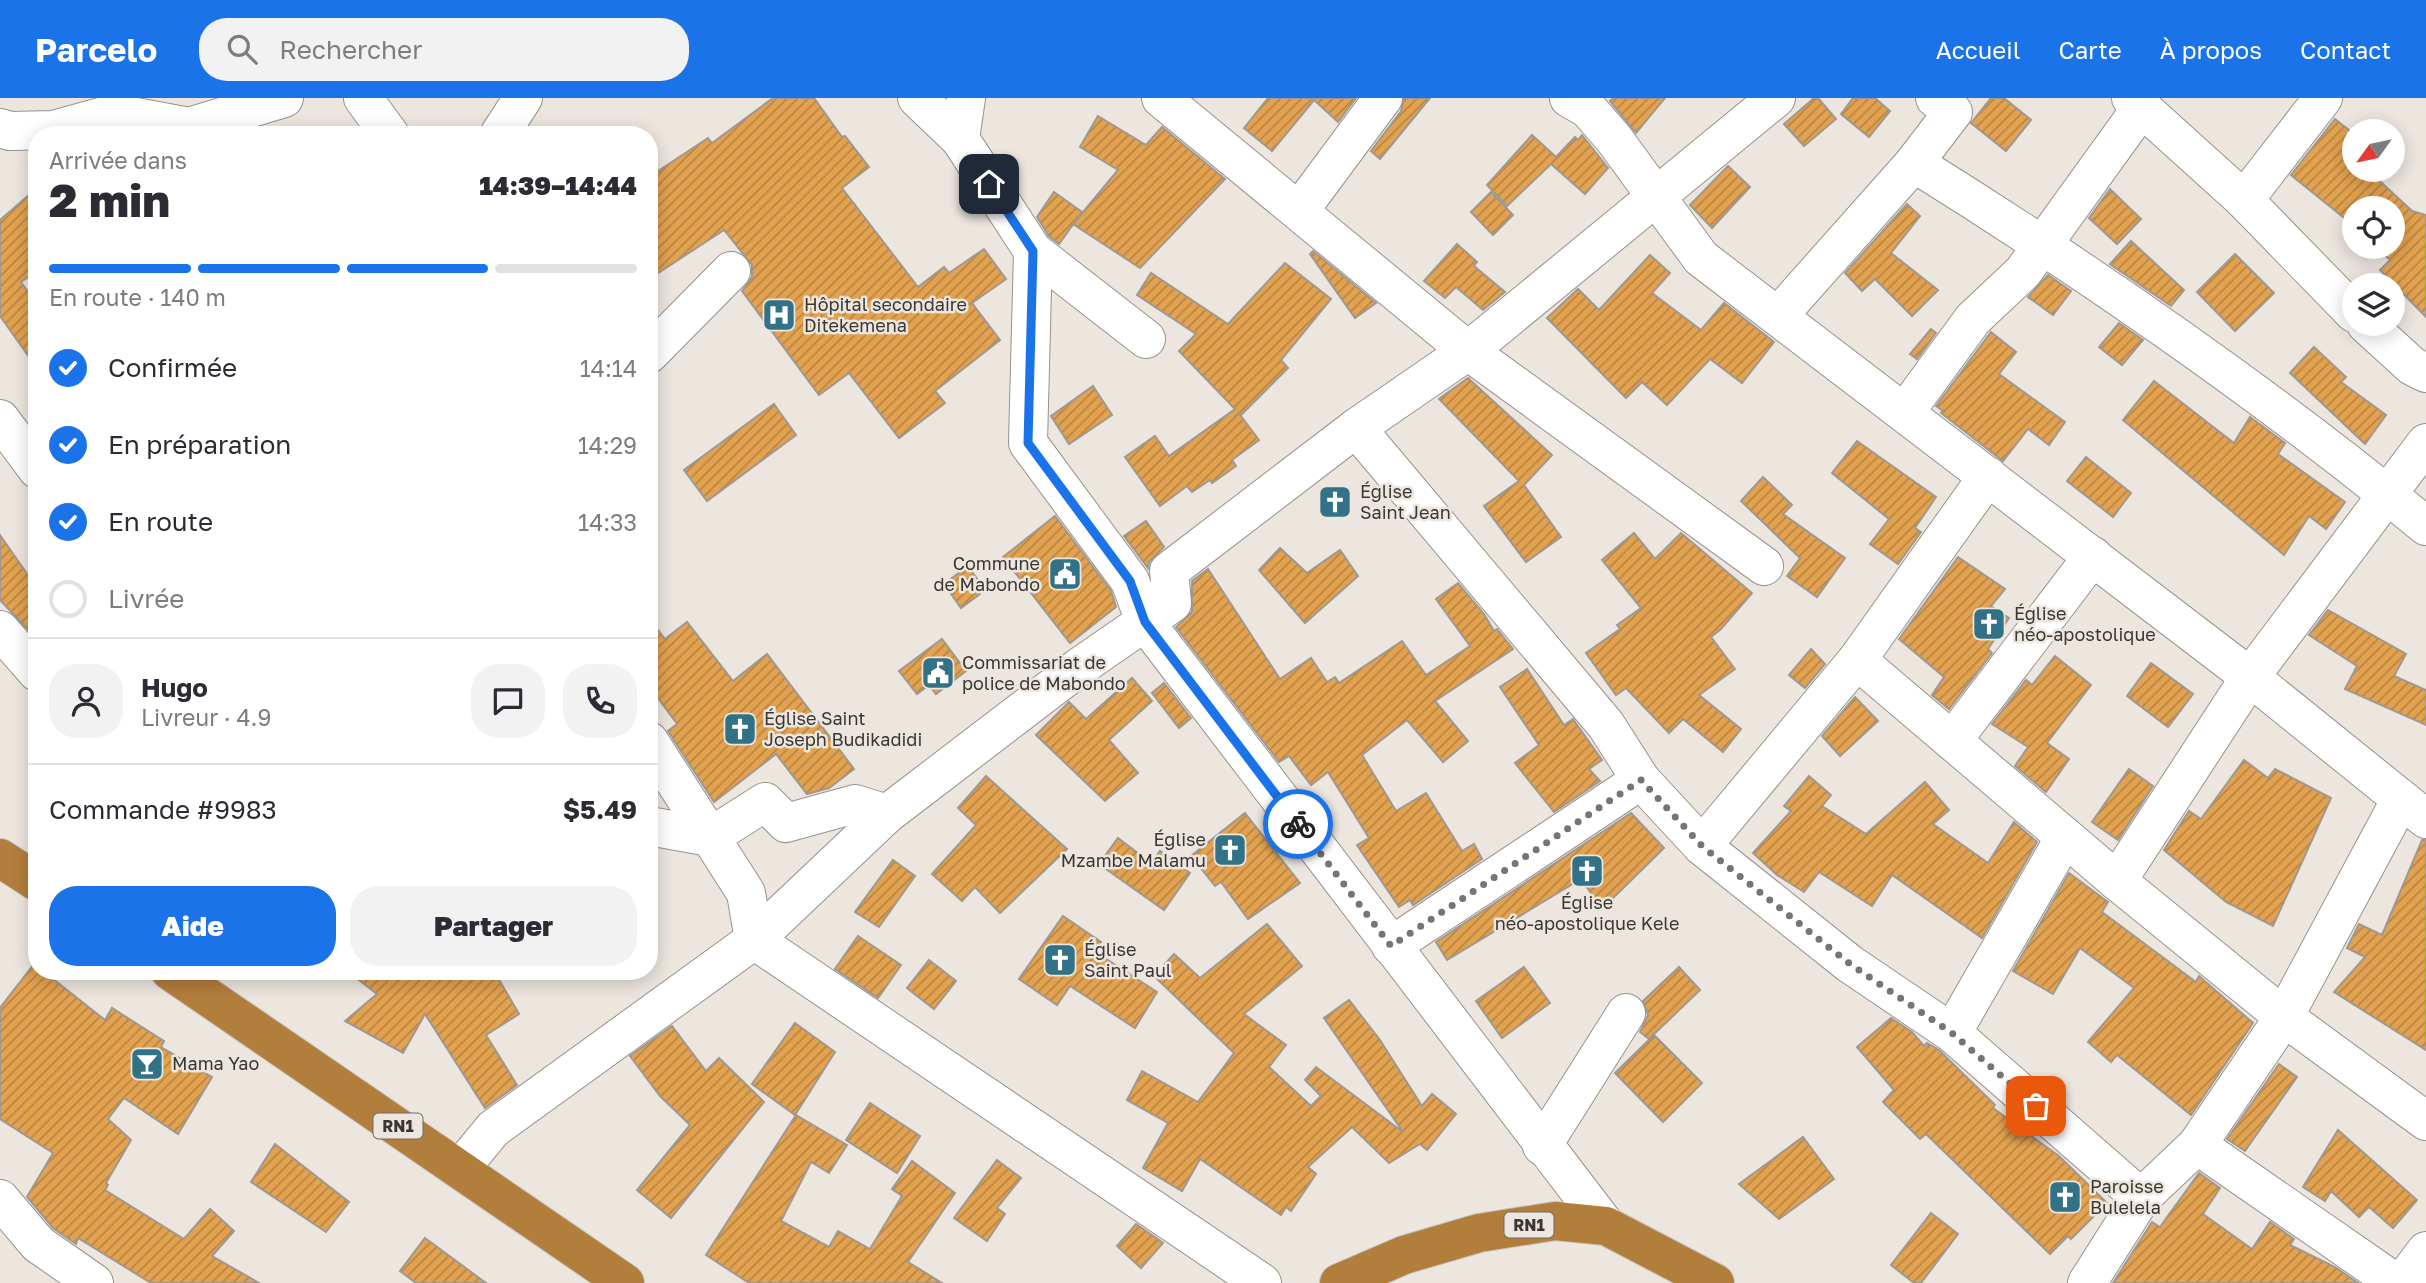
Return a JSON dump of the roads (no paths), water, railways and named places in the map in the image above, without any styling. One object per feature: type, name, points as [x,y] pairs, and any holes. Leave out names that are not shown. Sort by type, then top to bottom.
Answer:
[{"type":"highway","points":[[0,858],[28,876]]},
{"type":"highway","name":"RN1","points":[[183,980],[625,1283]]},
{"type":"highway","name":"RN1","points":[[1339,1283],[1404,1255],[1479,1233],[1555,1222],[1606,1226],[1715,1283]]},
{"type":"street","points":[[191,126],[237,104],[284,98]]},
{"type":"street","points":[[363,98],[383,126]]},
{"type":"street","points":[[505,126],[523,98]]},
{"type":"street","points":[[917,98],[960,139],[1033,251],[1146,339]]},
{"type":"street","points":[[960,139],[966,98]]},
{"type":"street","points":[[1161,98],[1468,351],[1764,566]]},
{"type":"street","points":[[1299,211],[1383,98]]},
{"type":"street","points":[[1569,98],[1588,109],[1658,197],[1701,258],[2250,677],[2413,809],[2284,1017],[2197,1145],[2141,1198],[2087,1283]]},
{"type":"street","points":[[460,1169],[493,1129],[754,940],[887,814],[1078,668],[1172,603],[1169,570],[1356,428],[1468,351],[1776,98]]},
{"type":"street","points":[[1777,316],[1914,163],[1953,112],[1935,98]]},
{"type":"street","points":[[2244,200],[2323,98]]},
{"type":"street","points":[[1905,412],[1973,319],[2022,272],[2044,243],[2136,102],[2244,200],[2342,301]]},
{"type":"street","points":[[68,126],[115,113],[157,126]]},
{"type":"street","points":[[3,138],[28,134]]},
{"type":"street","points":[[1914,163],[2044,243],[2268,400],[2426,526]]},
{"type":"street","points":[[1033,251],[1028,443],[1130,581],[1145,622],[1542,1146],[1606,1226]]},
{"type":"street","points":[[658,345],[731,271]]},
{"type":"street","points":[[2379,336],[2412,366],[2426,373]]},
{"type":"street","points":[[0,419],[28,457]]},
{"type":"street","points":[[1356,428],[1606,725],[1641,780],[1702,846],[1850,964],[1952,1033],[2141,1198]]},
{"type":"street","points":[[2117,881],[2250,677],[2426,443]]},
{"type":"street","points":[[1702,846],[1857,660],[1988,476]]},
{"type":"street","points":[[1952,741],[2093,556]]},
{"type":"street","points":[[0,630],[28,662]]},
{"type":"street","points":[[1857,660],[2117,881],[2284,1017],[2426,1121]]},
{"type":"street","points":[[658,755],[746,892],[754,940],[1262,1283]]},
{"type":"street","points":[[1391,946],[1641,780]]},
{"type":"street","points":[[658,828],[710,837],[765,802],[786,823],[855,804],[887,814]]},
{"type":"street","points":[[1952,1033],[2066,837]]},
{"type":"street","points":[[1542,1146],[1626,1013]]},
{"type":"street","points":[[2197,1145],[2396,1283]]},
{"type":"street","points":[[0,1199],[38,1244],[94,1283]]},
{"type":"street","points":[[2402,1283],[2426,1251]]},
{"type":"place","name":"Hôpital secondaire Ditekemena","points":[[779,315]]},
{"type":"place","name":"Église Saint Jean","points":[[1335,502]]},
{"type":"place","name":"Commune de Mabondo","points":[[1065,574]]},
{"type":"place","name":"Église néo-apostolique","points":[[1989,624]]},
{"type":"place","name":"Commissariat de police de Mabondo","points":[[938,673]]},
{"type":"place","name":"Église Saint Joseph Budikadidi","points":[[740,729]]},
{"type":"place","name":"Église Mzambe Malamu","points":[[1230,850]]},
{"type":"place","name":"Église néo-apostolique Kele","points":[[1587,871]]},
{"type":"place","name":"Église Saint Paul","points":[[1060,960]]},
{"type":"place","name":"Mama Yao","points":[[147,1064]]},
{"type":"place","name":"Paroisse Bulelela","points":[[2065,1197]]}]
